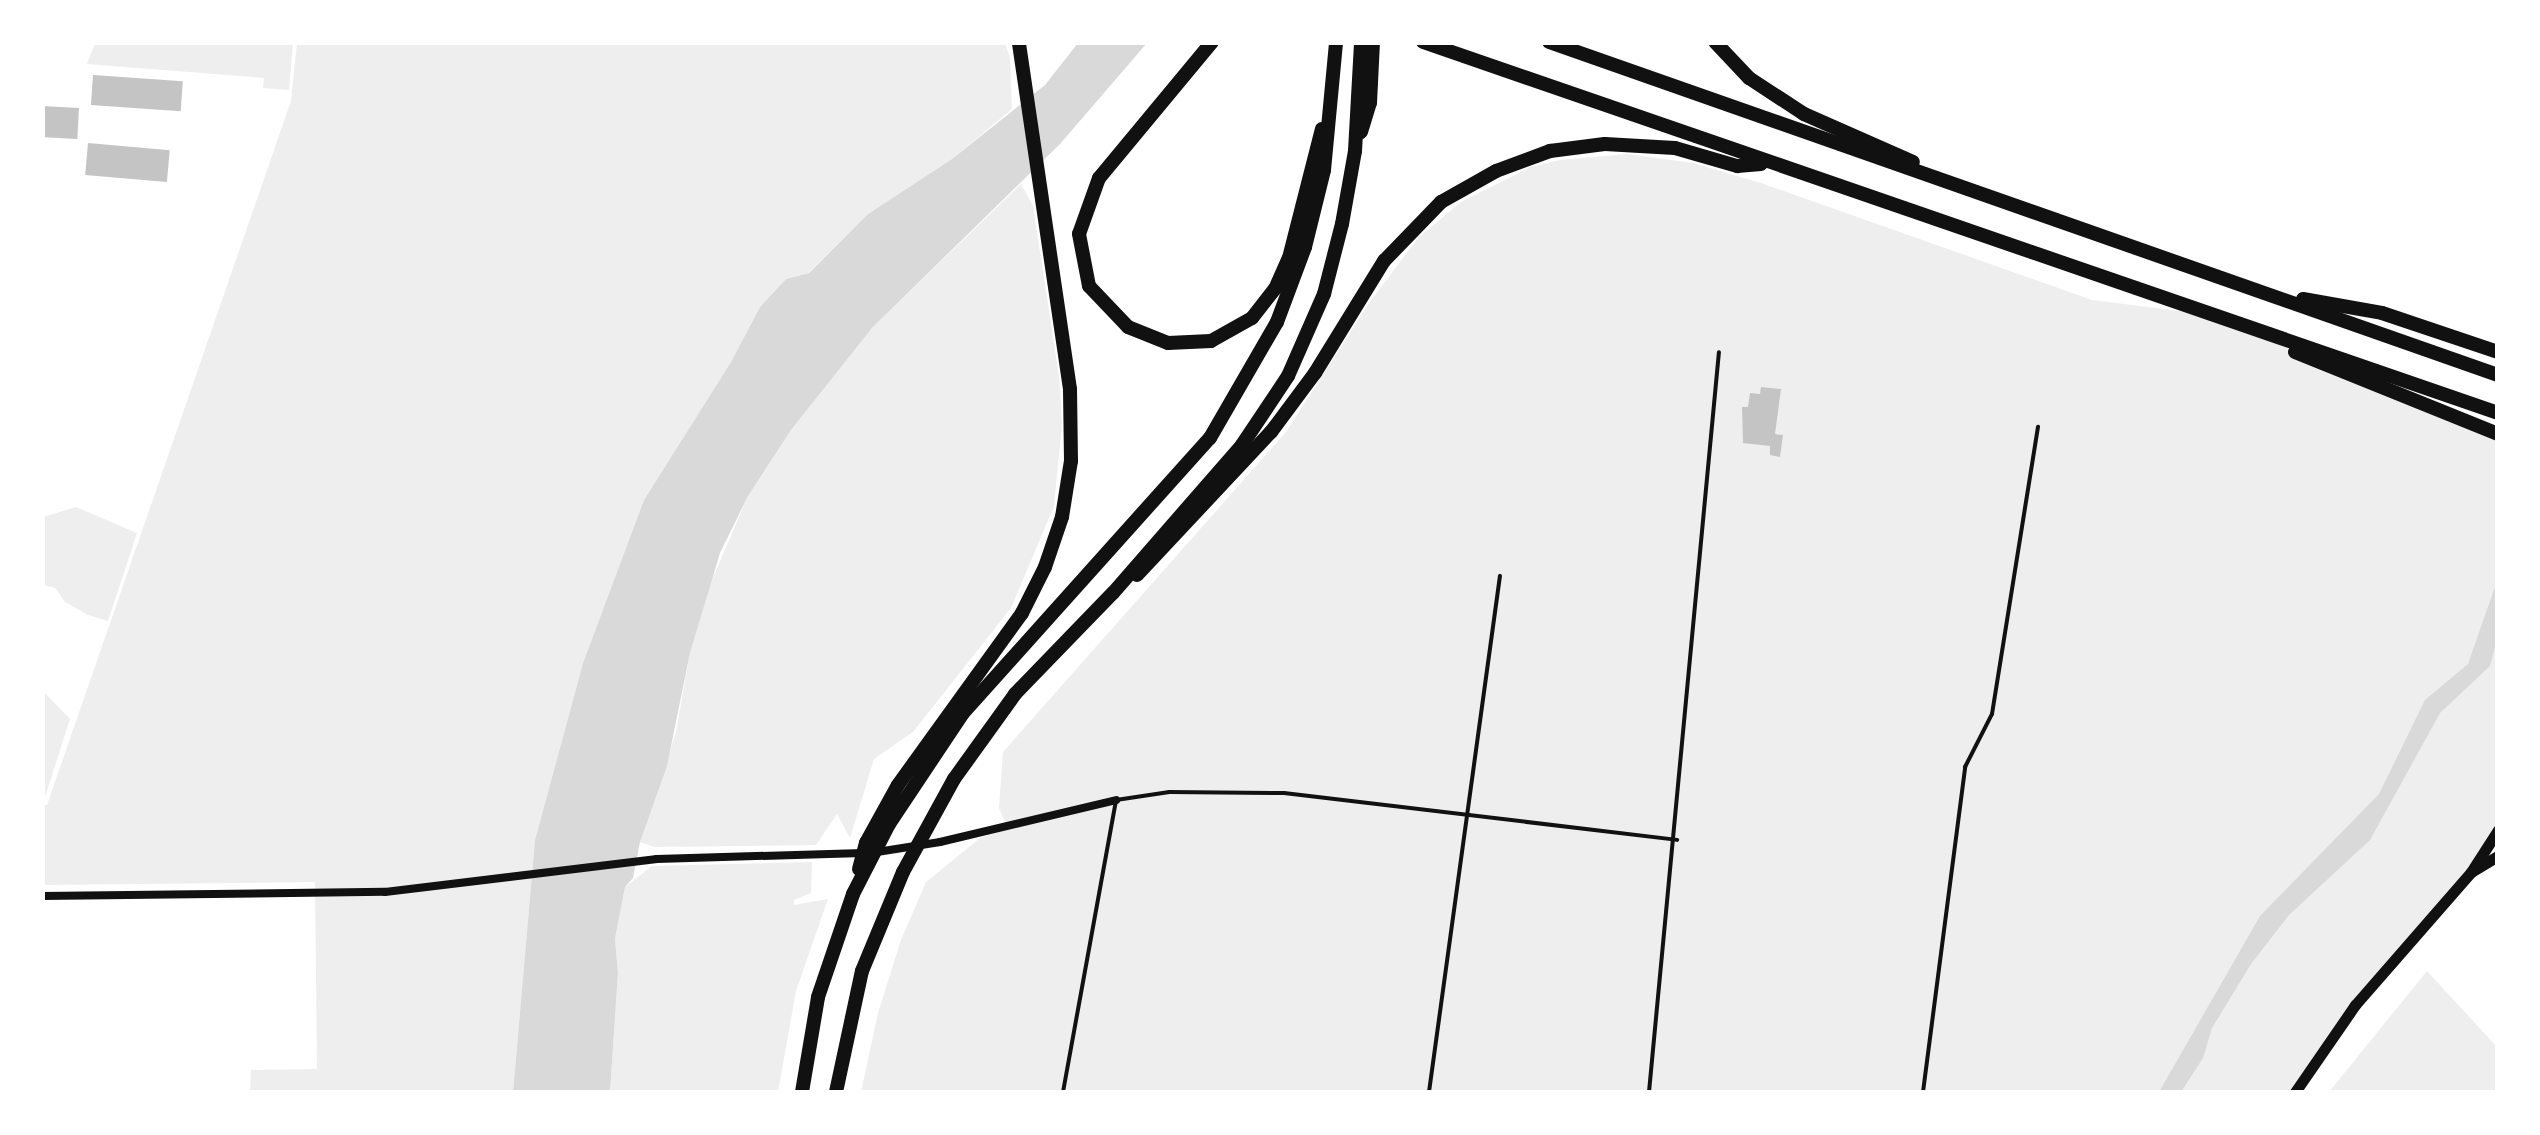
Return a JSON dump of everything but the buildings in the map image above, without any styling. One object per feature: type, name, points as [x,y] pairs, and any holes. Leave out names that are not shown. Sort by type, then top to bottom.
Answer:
[{"type":"highway","points":[[1212,42],[1099,178],[1079,234],[1089,286],[1128,326],[1168,343],[1212,341],[1252,318],[1275,289],[1300,222],[1333,85]]},
{"type":"highway","points":[[853,894],[888,824],[964,713],[1178,478],[1239,393],[1276,322],[1305,247],[1324,170],[1336,42]]},
{"type":"highway","points":[[836,1092],[862,971],[920,841],[954,780],[1015,694],[1114,593],[1242,444],[1288,376],[1324,294],[1355,151],[1370,104],[1361,42]]},
{"type":"highway","points":[[1366,71],[1373,42]]},
{"type":"highway","points":[[1424,42],[1767,164],[2498,413]]},
{"type":"highway","points":[[1549,42],[2498,374]]},
{"type":"highway","points":[[1715,42],[1750,78],[1804,114],[1862,136],[1960,186]]},
{"type":"highway","points":[[802,1092],[818,997],[866,843],[935,729],[1022,613],[1046,566],[1062,517],[1071,461],[1070,389],[1020,47]]},
{"type":"highway","points":[[1114,593],[1153,564],[1271,432],[1315,373],[1384,261],[1441,202],[1496,170],[1550,151],[1605,144],[1675,148],[1736,166],[1767,164]]},
{"type":"highway","points":[[2263,292],[2382,313],[2498,352]]},
{"type":"highway","points":[[2212,315],[2354,378],[2498,434]]},
{"type":"main road","points":[[2294,1092],[2354,1006],[2471,872],[2498,830]]},
{"type":"main road","points":[[2471,872],[2498,856]]},
{"type":"street","points":[[42,896],[385,892],[657,859],[816,856],[893,850],[1116,800]]},
{"type":"lane","points":[[1650,1092],[1719,352]]},
{"type":"lane","points":[[1923,1092],[1966,767],[1992,714],[2038,427]]},
{"type":"lane","points":[[1429,1092],[1500,576]]},
{"type":"lane","points":[[1063,1092],[1116,800],[1169,792],[1246,791],[1676,840]]},
{"type":"shaded area","points":[[95,43],[293,43],[289,90],[263,88],[264,78],[87,64]]},
{"type":"shaded area","points":[[297,43],[1005,43],[1010,58],[1012,109],[952,159],[868,214],[808,273],[786,279],[760,307],[731,362],[644,500],[583,663],[535,840],[513,1092],[250,1092],[251,1070],[317,1069],[315,882],[43,885],[42,805],[47,805],[291,101]]},
{"type":"shaded area","points":[[1078,43],[1147,43],[1060,144],[872,328],[791,430],[748,496],[720,553],[690,653],[667,766],[640,842],[633,878],[625,887],[615,939],[618,973],[610,1092],[513,1092],[535,840],[583,663],[644,500],[731,362],[760,307],[786,279],[809,273],[868,214],[952,159],[1045,85]]},
{"type":"shaded area","points":[[1627,154],[1693,163],[1761,183],[2092,300],[2212,315],[2354,378],[2497,434],[2497,830],[2471,872],[2354,1006],[2295,1092],[861,1092],[878,1013],[901,940],[926,882],[980,838],[1008,829],[999,808],[1003,752],[1286,432],[1369,303],[1419,237],[1461,202],[1531,167],[1560,160]]},
{"type":"shaded area","points":[[1021,184],[1033,206],[1059,376],[1062,424],[1054,506],[1011,608],[913,732],[874,759],[850,838],[837,814],[816,845],[655,847],[640,842],[676,732],[690,653],[711,582],[748,496],[791,430],[872,328]]},
{"type":"shaded area","points":[[76,507],[137,533],[108,621],[88,615],[65,602],[55,588],[43,585],[43,517]]},
{"type":"shaded area","points":[[2497,581],[2497,640],[2490,666],[2440,713],[2370,840],[2289,915],[2251,964],[2212,1028],[2203,1058],[2181,1092],[2159,1092],[2260,916],[2379,794],[2425,700],[2468,664]]},
{"type":"shaded area","points":[[43,691],[70,719],[43,803]]},
{"type":"shaded area","points":[[812,862],[811,893],[794,900],[794,905],[828,899],[796,991],[778,1092],[610,1092],[618,973],[615,939],[625,887],[652,866]]},
{"type":"shaded area","points":[[2427,971],[2497,1047],[2497,1092],[2329,1092]]}]
